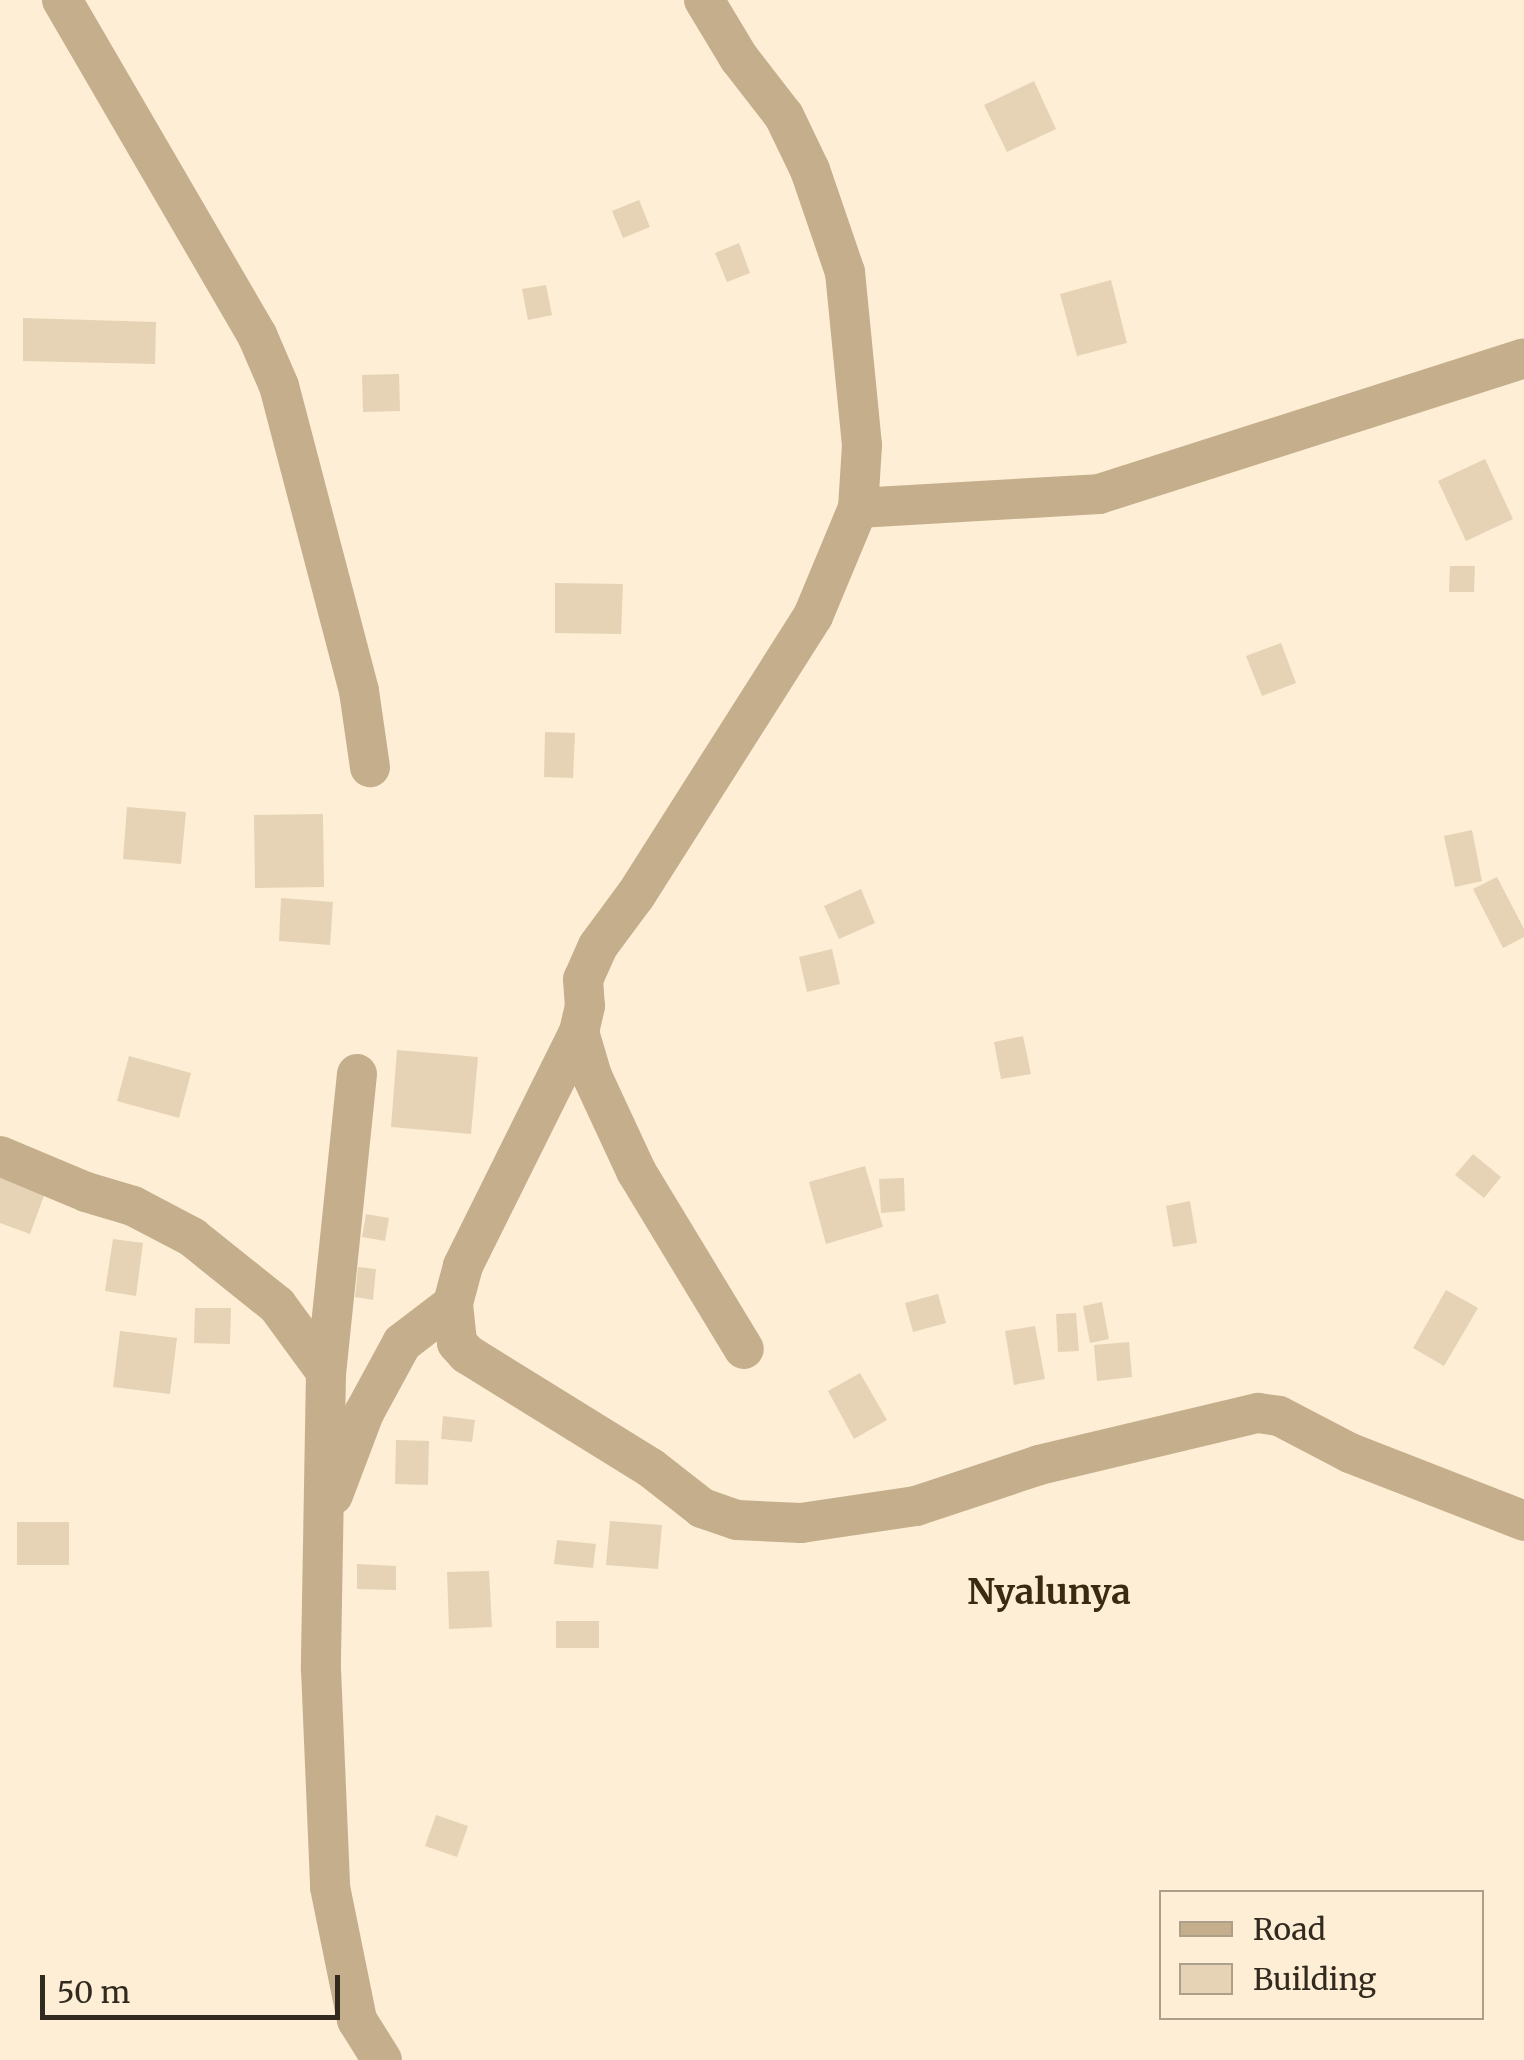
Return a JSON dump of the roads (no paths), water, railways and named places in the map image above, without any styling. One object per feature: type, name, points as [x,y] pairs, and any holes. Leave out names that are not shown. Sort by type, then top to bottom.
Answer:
[{"type":"street","points":[[62,0],[257,335],[279,386],[359,692],[370,767]]},
{"type":"street","points":[[704,0],[739,58],[784,116],[810,170],[845,272],[862,445],[858,508],[813,616],[635,896],[598,946],[583,980],[585,1006],[579,1032],[463,1266],[453,1304],[452,1329],[467,1354],[651,1468],[702,1508],[738,1520],[801,1523],[916,1506],[1039,1465],[1258,1412],[1279,1416],[1350,1453],[1524,1521]]},
{"type":"street","points":[[858,508],[1099,494],[1524,358]]},
{"type":"street","points":[[579,1032],[592,1076],[636,1171],[744,1349]]},
{"type":"street","points":[[357,1074],[326,1372],[320,1668],[330,1887],[357,2020],[382,2060]]},
{"type":"street","points":[[0,1156],[86,1192],[134,1206],[192,1237],[277,1304],[326,1372]]},
{"type":"street","points":[[323,1518],[364,1413],[402,1343],[453,1304]]},
{"type":"district","name":"Nyalunya","points":[[1049,1592]]}]
